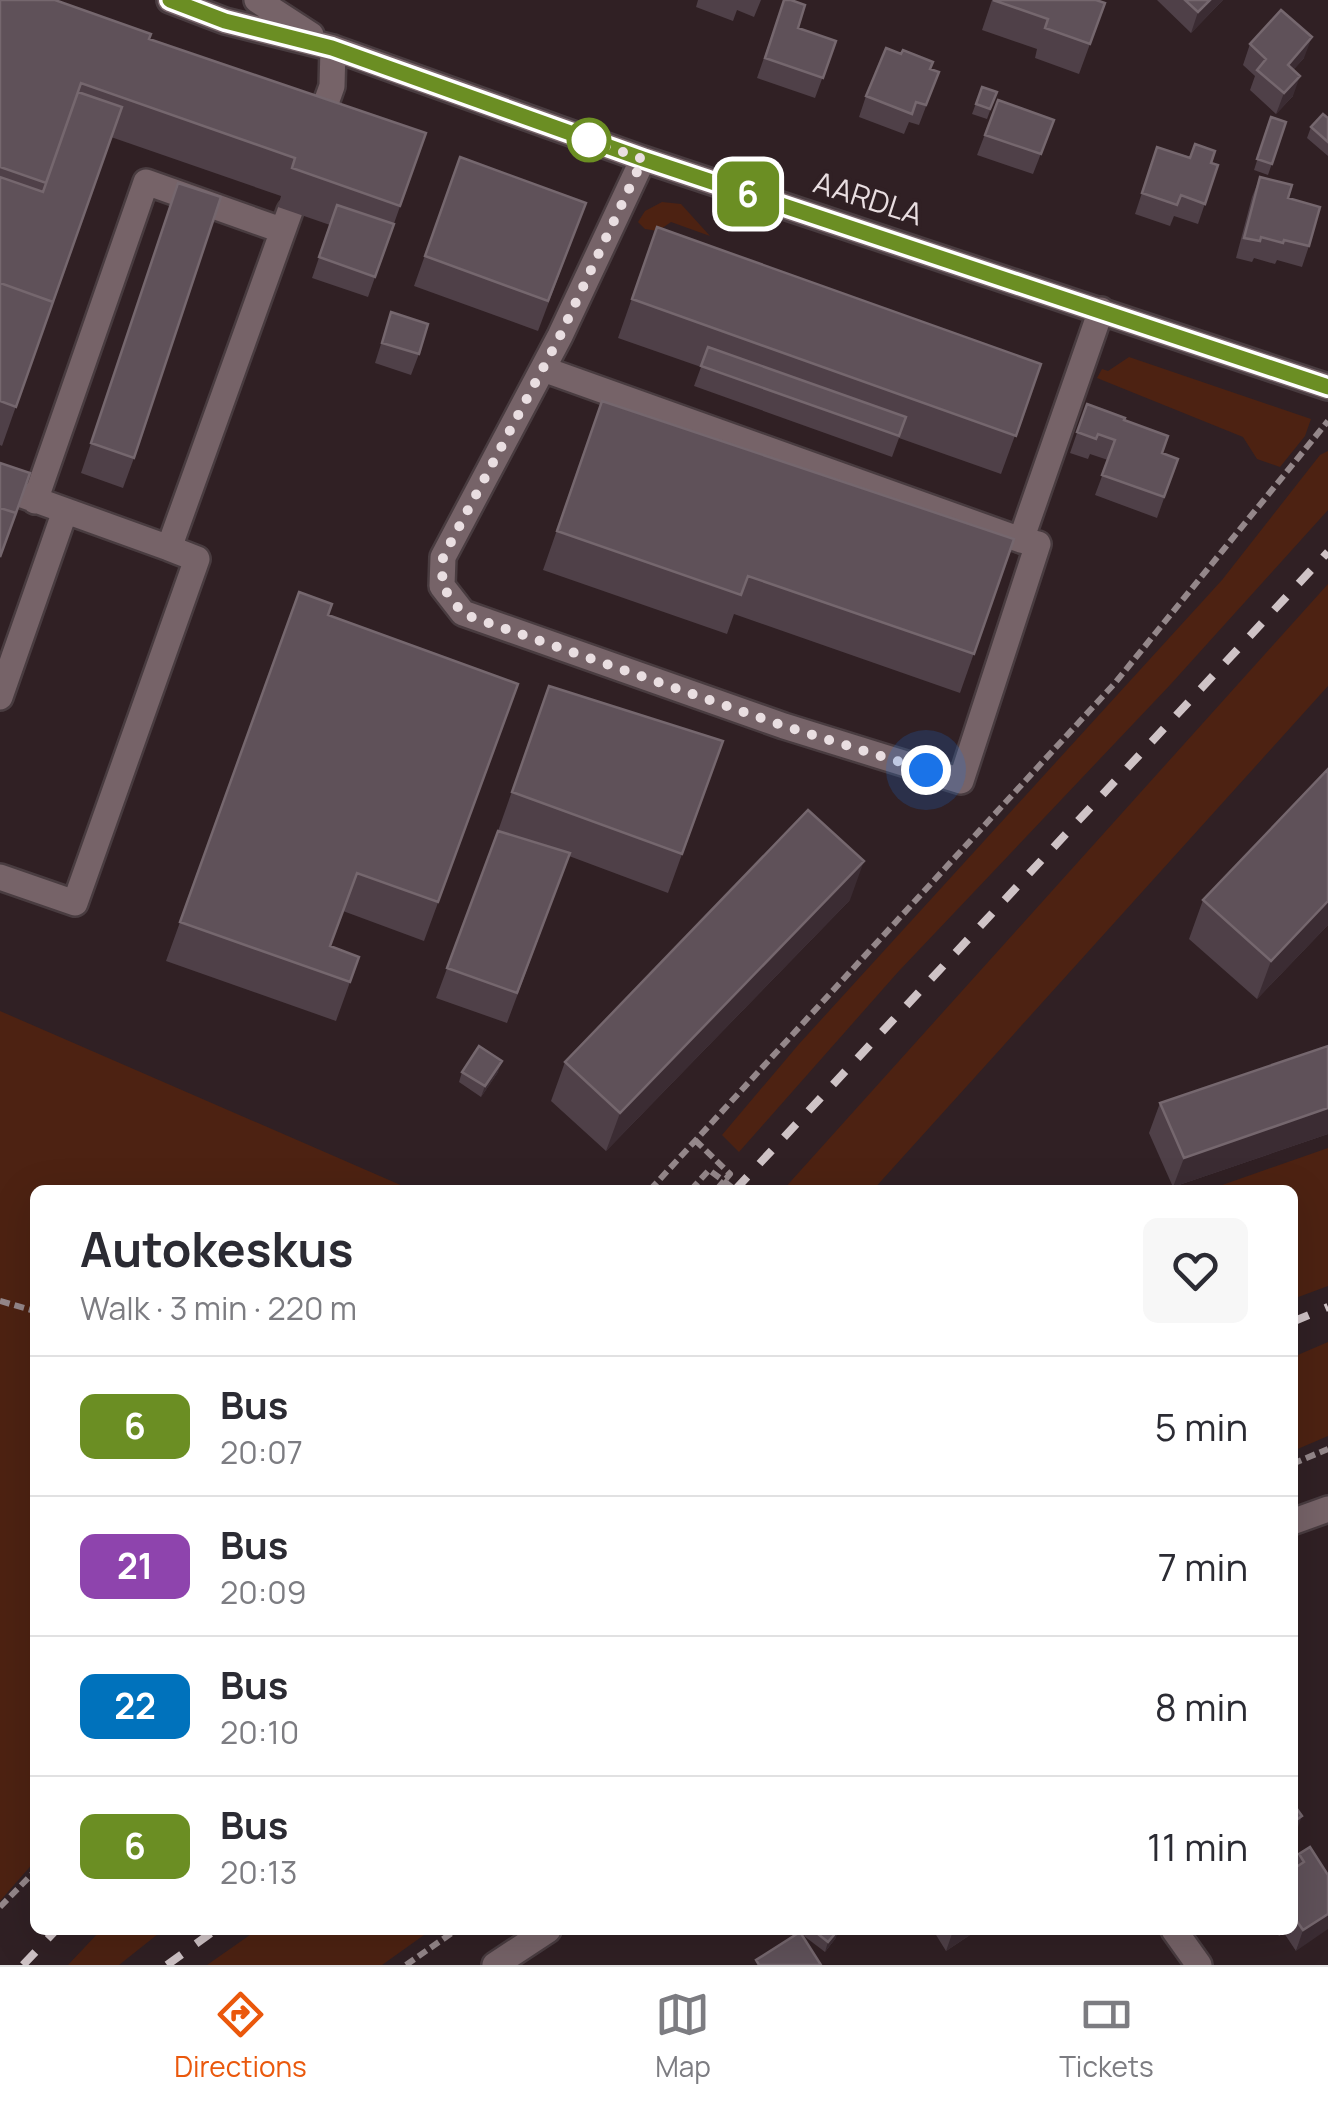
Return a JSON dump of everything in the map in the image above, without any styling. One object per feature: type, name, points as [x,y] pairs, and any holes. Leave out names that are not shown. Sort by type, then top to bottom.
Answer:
[{"type":"street","name":"AARDLA","points":[[170,0],[225,21],[332,48],[643,159],[1325,380]]},
{"type":"street","name":"AARDLA","points":[[257,0],[332,48]]},
{"type":"street","points":[[313,138],[332,86],[332,48]]},
{"type":"street","points":[[543,369],[1038,544],[961,782],[784,726],[463,614],[442,586],[443,557],[543,369],[643,159]]},
{"type":"street","points":[[35,501],[146,182],[286,220],[169,548]]},
{"type":"street","points":[[1021,540],[1101,310]]},
{"type":"street","points":[[0,487],[198,559],[76,903],[0,877]]},
{"type":"street","points":[[0,697],[65,511]]},
{"type":"street","points":[[1298,1520],[1328,1509]]},
{"type":"street","points":[[495,1965],[540,1935]]},
{"type":"street","points":[[1178,1935],[1199,1965]]},
{"type":"path","points":[[655,1185],[1115,683],[1328,421]]},
{"type":"path","points":[[696,1140],[730,1174],[720,1185]]},
{"type":"path","points":[[696,1185],[710,1170],[729,1185]]},
{"type":"path","points":[[0,1301],[30,1310]]},
{"type":"path","points":[[1298,1462],[1328,1449]]},
{"type":"path","points":[[0,1907],[30,1877]]},
{"type":"path","points":[[406,1965],[449,1935]]},
{"type":"shaded area","points":[[662,202],[681,204],[710,236],[671,222],[658,231],[645,229],[638,222],[645,211]]},
{"type":"shaded area","points":[[1129,357],[1311,419],[1305,436],[1280,467],[1257,459],[1243,437],[1097,378],[1102,369],[1108,371]]},
{"type":"shaded area","points":[[1328,451],[1328,510],[1170,685],[898,972],[739,1152],[722,1135],[799,1044],[1222,580],[1320,455]]},
{"type":"shaded area","points":[[1328,584],[1328,686],[878,1185],[787,1185]]},
{"type":"shaded area","points":[[0,1011],[400,1185],[30,1185],[30,1867],[0,1901]]},
{"type":"shaded area","points":[[1328,1148],[1328,1286],[1298,1297],[1298,1185],[1222,1185]]},
{"type":"shaded area","points":[[1328,1342],[1328,1436],[1298,1449],[1298,1355]]},
{"type":"shaded area","points":[[96,1935],[157,1935],[119,1965],[68,1965]]},
{"type":"shaded area","points":[[250,1935],[424,1935],[382,1965],[207,1965]]},
{"type":"building","points":[[0,0],[55,0],[151,34],[149,39],[426,133],[400,206],[292,168],[295,158],[81,83],[46,183],[0,167]]},
{"type":"building","points":[[784,0],[805,5],[798,28],[836,41],[823,78],[765,58]]},
{"type":"building","points":[[993,0],[1105,3],[1090,44],[1045,28],[1048,19]]},
{"type":"building","points":[[1185,0],[1210,0],[1198,12]]},
{"type":"building","points":[[1281,10],[1312,37],[1288,65],[1300,76],[1284,93],[1257,70],[1266,59],[1250,44]]},
{"type":"building","points":[[886,48],[933,62],[930,69],[939,72],[926,105],[916,102],[912,114],[866,96]]},
{"type":"building","points":[[982,87],[997,92],[990,109],[976,104]]},
{"type":"building","points":[[78,92],[122,107],[53,302],[0,283],[0,177],[43,192]]},
{"type":"building","points":[[998,100],[1054,120],[1041,154],[985,135]]},
{"type":"building","points":[[1323,114],[1328,118],[1328,142],[1311,127]]},
{"type":"building","points":[[1271,117],[1286,122],[1272,164],[1257,159]]},
{"type":"building","points":[[1195,144],[1215,151],[1211,163],[1218,165],[1205,204],[1181,195],[1177,205],[1142,193],[1157,147],[1190,158]]},
{"type":"building","points":[[460,157],[586,203],[548,301],[425,256]]},
{"type":"building","points":[[1260,177],[1292,185],[1288,198],[1320,207],[1309,246],[1261,237],[1260,241],[1244,238]]},
{"type":"building","points":[[178,183],[221,197],[134,458],[91,443]]},
{"type":"building","points":[[337,205],[394,224],[375,277],[319,257]]},
{"type":"building","points":[[657,227],[1041,364],[1016,436],[632,299]]},
{"type":"building","points":[[0,283],[53,302],[16,407],[0,401]]},
{"type":"building","points":[[391,312],[428,324],[419,354],[382,343]]},
{"type":"building","points":[[708,347],[906,417],[899,436],[701,366]]},
{"type":"building","points":[[602,401],[1014,539],[974,654],[748,576],[741,595],[557,531]]},
{"type":"building","points":[[1087,404],[1168,436],[1162,453],[1178,459],[1164,497],[1102,475],[1115,440],[1077,432]]},
{"type":"building","points":[[0,463],[30,473],[16,513],[0,508]]},
{"type":"building","points":[[0,508],[16,513],[0,557]]},
{"type":"building","points":[[299,592],[332,604],[328,615],[518,684],[438,902],[357,873],[330,946],[359,957],[350,982],[180,922]]},
{"type":"building","points":[[549,686],[723,741],[682,854],[512,792]]},
{"type":"building","points":[[1328,769],[1328,901],[1271,961],[1203,900]]},
{"type":"building","points":[[808,810],[864,861],[620,1113],[565,1062]]},
{"type":"building","points":[[498,831],[570,853],[517,993],[447,968]]},
{"type":"building","points":[[479,1046],[502,1061],[485,1086],[462,1072]]},
{"type":"building","points":[[1328,1046],[1328,1108],[1184,1158],[1160,1103]]},
{"type":"building","points":[[1310,1847],[1328,1875],[1328,1914],[1303,1930],[1298,1923],[1298,1866],[1304,1862],[1299,1854]]},
{"type":"building","points":[[795,1935],[802,1935],[821,1965],[759,1965],[756,1960]]},
{"type":"railway","points":[[740,1185],[1328,552]]},
{"type":"railway","points":[[1298,1320],[1328,1307]]},
{"type":"railway","points":[[23,1965],[51,1935]]},
{"type":"railway","points":[[167,1965],[208,1935]]},
{"type":"bus line","name":"6","points":[[170,0],[225,21],[332,48],[643,159],[1328,387]]},
{"type":"route","points":[[589,140],[643,159],[560,336],[443,557],[442,586],[463,614],[784,726],[926,770]]}]
